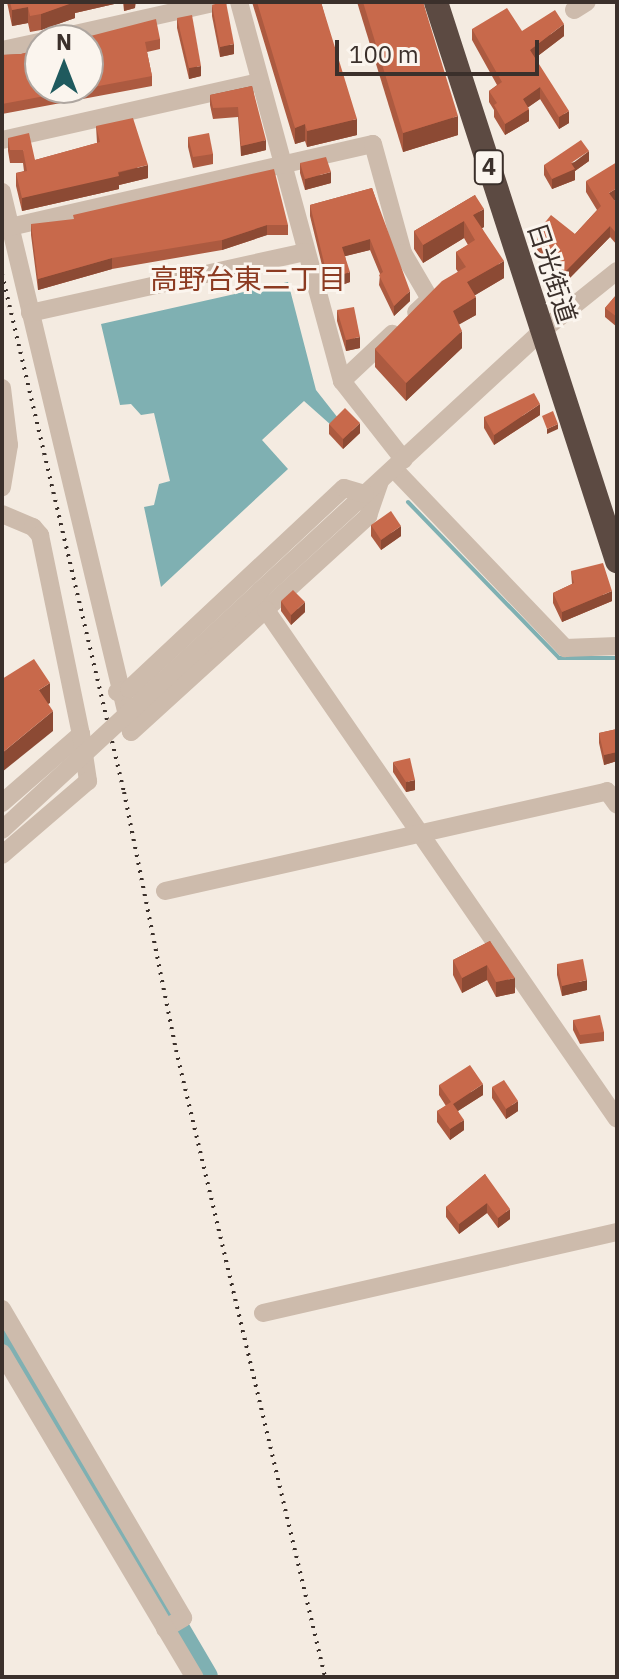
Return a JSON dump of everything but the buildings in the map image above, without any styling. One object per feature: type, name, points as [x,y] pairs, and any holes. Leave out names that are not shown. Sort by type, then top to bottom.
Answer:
[{"type":"highway","name":"日光街道","points":[[436,2],[617,561]]},
{"type":"street","points":[[104,27],[218,2]]},
{"type":"street","points":[[239,2],[342,381],[393,471],[565,648],[617,646]]},
{"type":"street","points":[[2,50],[24,45]]},
{"type":"street","points":[[2,140],[260,82]]},
{"type":"street","points":[[10,227],[373,144],[403,253],[430,299],[342,381]]},
{"type":"street","points":[[2,192],[117,692],[131,732],[368,516],[393,471]]},
{"type":"street","points":[[30,313],[305,252]]},
{"type":"street","points":[[2,830],[542,331],[617,271]]},
{"type":"street","points":[[2,388],[9,445],[2,487]]},
{"type":"street","points":[[117,692],[129,689],[344,488],[365,494]]},
{"type":"street","points":[[2,514],[33,527],[40,535],[88,781],[2,855]]},
{"type":"street","points":[[266,610],[617,1119]]},
{"type":"street","points":[[2,803],[81,734]]},
{"type":"street","points":[[165,891],[607,791],[617,805]]},
{"type":"street","points":[[263,1313],[617,1232]]},
{"type":"street","points":[[2,1309],[183,1618],[171,1625]]},
{"type":"street","points":[[2,1353],[171,1625],[194,1677]]},
{"type":"water","points":[[288,282],[316,390],[338,418],[331,425],[304,401],[262,440],[288,469],[161,587],[144,507],[154,505],[159,484],[170,481],[154,413],[141,415],[131,404],[120,405],[101,324]]},
{"type":"waterway","points":[[408,502],[559,658],[617,658]]},
{"type":"waterway","points":[[2,1329],[206,1677]]},
{"type":"railway","points":[[2,274],[124,792],[176,1050],[325,1677]]},
{"type":"district","name":"高野台東二丁目","points":[[248,279]]}]
